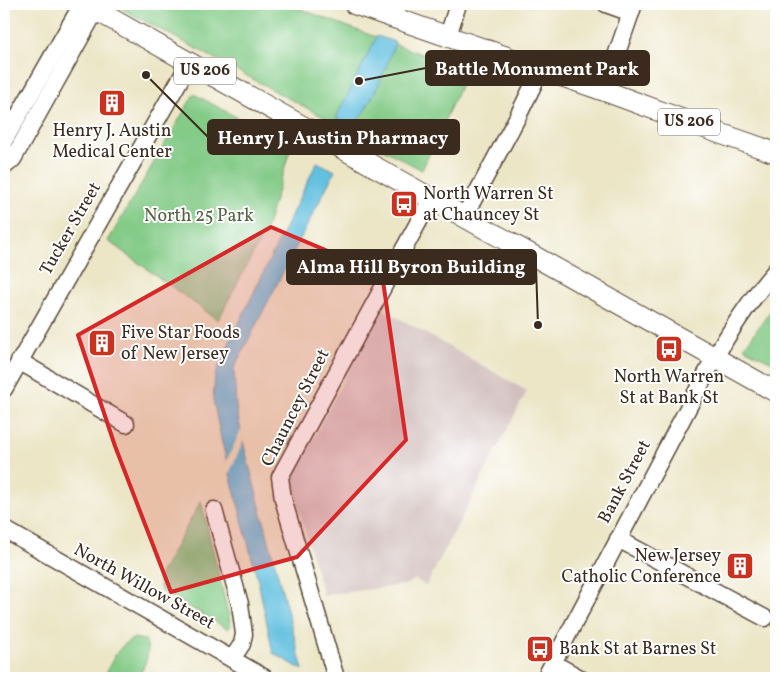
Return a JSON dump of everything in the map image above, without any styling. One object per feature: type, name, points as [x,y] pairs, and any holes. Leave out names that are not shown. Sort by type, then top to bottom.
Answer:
[{"type":"main road","name":"US 206","points":[[354,4],[776,153]]},
{"type":"main road","name":"US 206","points":[[88,6],[776,392]]},
{"type":"street","points":[[448,36],[458,4]]},
{"type":"street","points":[[602,90],[633,8],[606,4]]},
{"type":"street","points":[[4,140],[88,6]]},
{"type":"street","points":[[4,167],[13,159],[88,6]]},
{"type":"street","name":"Tucker Street","points":[[4,389],[190,62]]},
{"type":"street","points":[[464,217],[518,118],[541,69]]},
{"type":"street","name":"Chauncey Street","points":[[336,678],[283,499],[280,478],[431,199]]},
{"type":"street","name":"Bank Street","points":[[544,678],[737,318],[776,270]]},
{"type":"street","points":[[19,361],[126,424]]},
{"type":"street","points":[[214,510],[240,604],[244,634],[242,644],[232,659]]},
{"type":"street","name":"North Willow Street","points":[[4,530],[265,678]]},
{"type":"street","points":[[618,539],[766,618]]},
{"type":"street","points":[[553,663],[580,678]]},
{"type":"highlighted area","points":[[271,227],[382,274],[406,440],[297,557],[171,592],[115,446],[78,335]]},
{"type":"shaded area","points":[[381,308],[527,391],[426,586],[415,579],[405,585],[323,595],[291,481]]},
{"type":"green space","points":[[113,4],[287,4],[467,71],[422,170]]},
{"type":"green space","name":"North 25 Park","points":[[194,94],[291,147],[266,229],[218,320],[108,241]]},
{"type":"green space","points":[[776,303],[776,364],[744,348]]},
{"type":"green space","points":[[201,501],[231,626],[228,629],[161,591],[158,578]]},
{"type":"green space","points":[[134,638],[145,640],[148,650],[143,669],[138,678],[104,678],[119,650]]},
{"type":"water","points":[[377,36],[395,42],[377,87],[359,119],[352,127],[336,118]]},
{"type":"water","points":[[317,162],[335,171],[234,368],[236,407],[244,446],[303,670],[273,653],[259,585],[222,443],[213,400],[215,376],[222,358]]},
{"type":"pier","points":[[242,428],[245,437],[229,474],[225,464]]},
{"type":"place","name":"Henry J. Austin Pharmacy","points":[[146,75]]},
{"type":"place","name":"Battle Monument Park","points":[[359,81]]},
{"type":"place","name":"Henry J. Austin Medical Center","points":[[112,103]]},
{"type":"place","name":"North Warren St at Chauncey St","points":[[404,204]]},
{"type":"place","name":"Alma Hill Byron Building","points":[[538,325]]},
{"type":"place","name":"Five Star Foods of New Jersey","points":[[102,343]]},
{"type":"place","name":"North Warren St at Bank St","points":[[669,349]]},
{"type":"place","name":"New Jersey Catholic Conference","points":[[740,566]]},
{"type":"place","name":"Bank St at Barnes St","points":[[540,649]]}]
